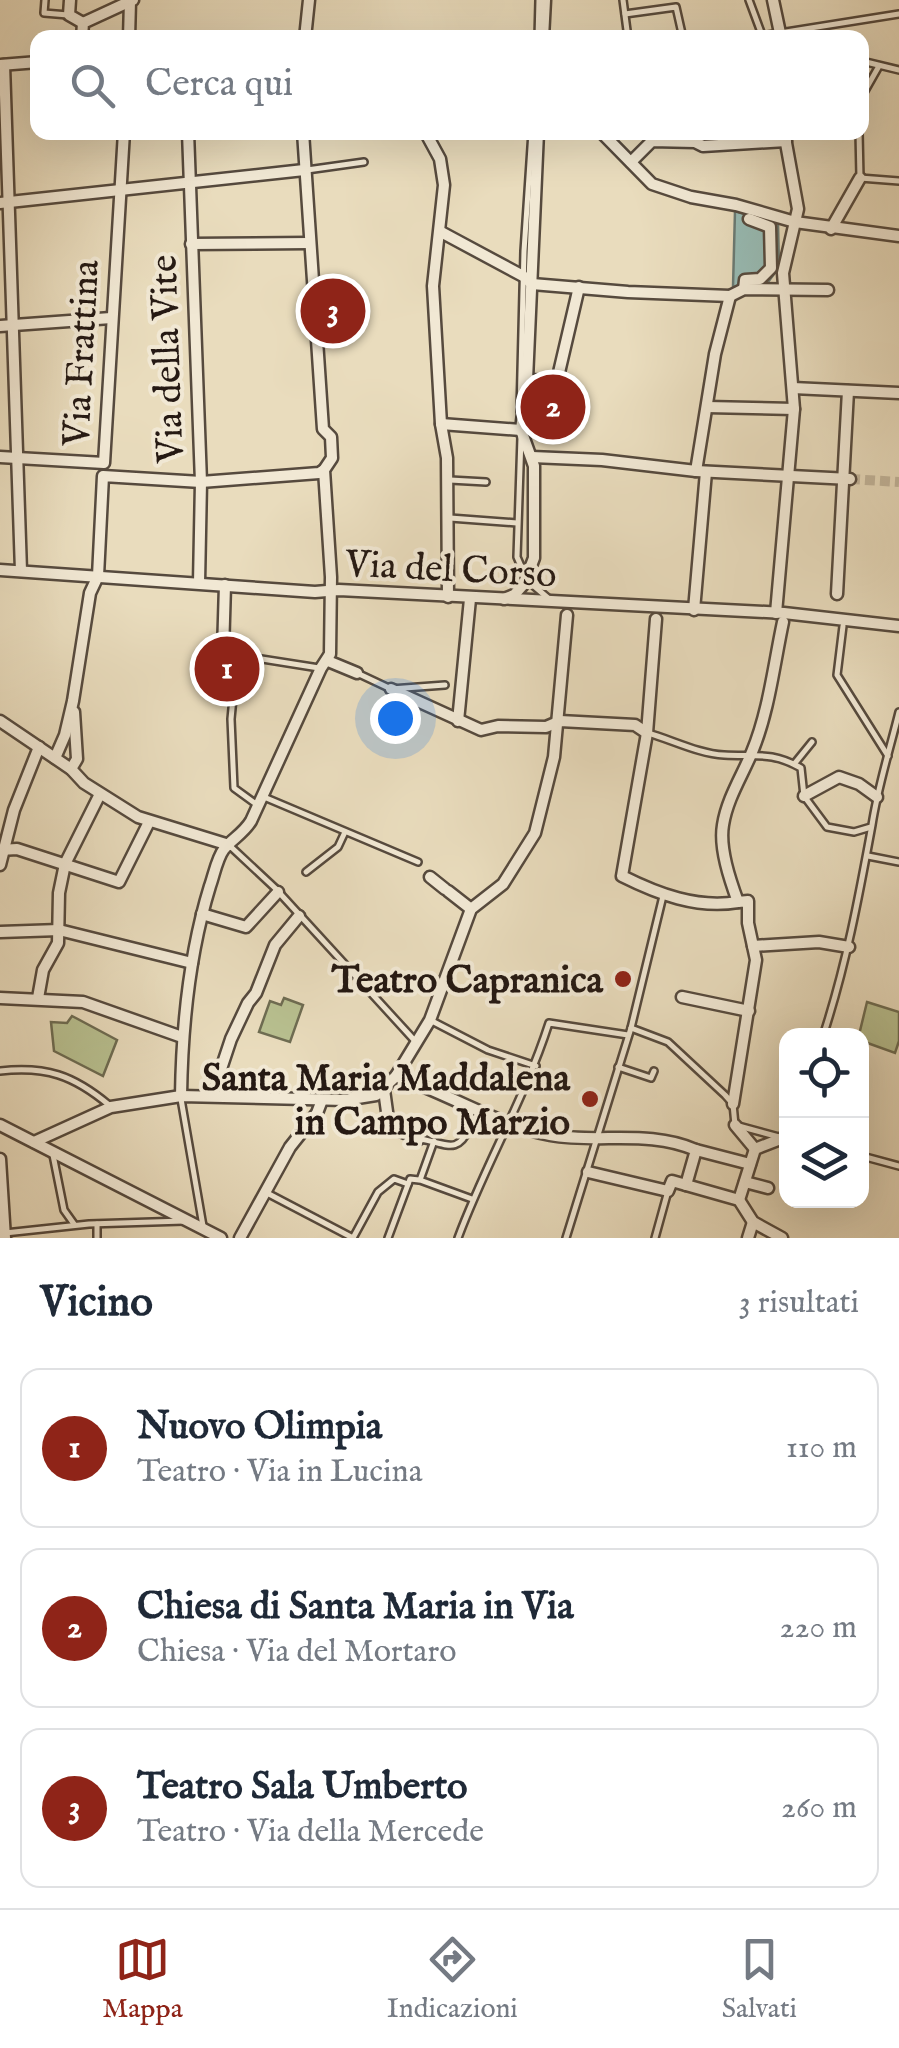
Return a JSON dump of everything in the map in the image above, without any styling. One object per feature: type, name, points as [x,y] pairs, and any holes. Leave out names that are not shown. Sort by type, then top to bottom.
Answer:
[{"type":"street","points":[[70,0],[70,15],[83,23]]},
{"type":"street","points":[[306,30],[310,0]]},
{"type":"street","points":[[541,30],[542,0]]},
{"type":"street","points":[[773,0],[780,30]]},
{"type":"street","points":[[83,23],[132,1],[130,30]]},
{"type":"street","points":[[83,23],[83,30]]},
{"type":"street","points":[[21,570],[2,65],[30,63]]},
{"type":"street","name":"Via Frattina","points":[[104,463],[123,140]]},
{"type":"street","name":"Via della Vite","points":[[188,140],[201,482],[198,584]]},
{"type":"street","points":[[103,476],[201,482],[319,474],[332,458],[331,437],[322,429],[303,140]]},
{"type":"street","points":[[429,140],[442,166],[441,232],[432,286],[441,424],[447,458],[448,598]]},
{"type":"street","points":[[498,600],[514,595],[528,580],[534,553],[532,456],[521,430],[527,380],[527,280],[535,140]]},
{"type":"street","points":[[608,140],[652,184],[691,197],[831,229],[899,236]]},
{"type":"street","points":[[631,162],[652,141],[695,142],[703,146],[758,140]]},
{"type":"street","points":[[786,140],[798,210],[784,262],[791,348],[789,382],[796,388],[899,392]]},
{"type":"street","points":[[5,202],[304,170]]},
{"type":"street","points":[[831,229],[860,178]]},
{"type":"street","points":[[694,610],[701,472],[718,337],[745,280],[760,279],[772,268],[770,227],[749,218]]},
{"type":"street","points":[[763,282],[776,270],[777,232],[764,220]]},
{"type":"street","points":[[441,232],[527,280],[628,292],[828,290]]},
{"type":"street","points":[[191,244],[309,243]]},
{"type":"street","points":[[527,380],[557,381],[579,287]]},
{"type":"street","points":[[0,326],[111,318]]},
{"type":"street","points":[[738,902],[722,828],[739,775],[754,752],[776,664],[796,388]]},
{"type":"street","points":[[837,594],[848,391]]},
{"type":"street","points":[[707,407],[794,408]]},
{"type":"street","points":[[441,424],[521,430]]},
{"type":"street","points":[[0,456],[104,463]]},
{"type":"street","points":[[532,456],[701,472],[846,478]]},
{"type":"street","points":[[180,1096],[182,1038],[192,962],[222,851],[244,833],[324,664],[331,593],[324,470]]},
{"type":"street","name":"Via Frattina","points":[[74,700],[90,593],[98,576],[103,476]]},
{"type":"street","name":"Via del Corso","points":[[0,570],[331,593],[339,590],[694,610],[899,626]]},
{"type":"street","points":[[225,586],[222,652],[237,655]]},
{"type":"street","points":[[458,721],[470,599]]},
{"type":"street","points":[[34,1142],[112,1106],[180,1096],[366,1098],[384,1090],[430,1020],[473,908],[508,878],[535,833],[560,721],[567,615]]},
{"type":"street","points":[[656,619],[646,732],[622,876],[663,896],[723,905],[748,901],[756,960],[733,1104]]},
{"type":"street","points":[[324,664],[357,673]]},
{"type":"street","points":[[391,689],[481,730],[498,726],[546,727],[560,721],[635,725],[646,732]]},
{"type":"street","points":[[55,758],[74,700]]},
{"type":"street","points":[[72,769],[77,759],[74,700]]},
{"type":"street","points":[[0,720],[72,769],[100,794],[149,822],[229,845]]},
{"type":"street","points":[[0,865],[14,810],[39,747]]},
{"type":"street","points":[[804,796],[839,777],[878,796]]},
{"type":"street","points":[[38,998],[43,970],[58,944],[58,893],[65,864],[100,794]]},
{"type":"street","points":[[2,849],[119,882],[149,822]]},
{"type":"street","points":[[430,877],[473,908]]},
{"type":"street","points":[[202,914],[246,926],[276,890]]},
{"type":"street","points":[[212,1096],[231,1039],[256,993],[275,945],[299,916]]},
{"type":"street","points":[[0,932],[59,930],[192,962]]},
{"type":"street","points":[[753,946],[819,942],[849,947]]},
{"type":"street","points":[[682,996],[749,1011]]},
{"type":"street","points":[[0,998],[83,1002],[182,1038]]},
{"type":"street","points":[[396,1076],[428,1086],[509,1123],[560,1136],[598,1134],[676,1141],[750,1164]]},
{"type":"street","points":[[384,1090],[389,1126],[419,1139]]},
{"type":"street","points":[[240,1238],[290,1146],[317,1113],[322,1100]]},
{"type":"street","points":[[0,1126],[221,1238]]},
{"type":"street","points":[[735,1126],[755,1149]]},
{"type":"street","points":[[755,1149],[779,1140]]},
{"type":"street","points":[[739,1200],[755,1149]]},
{"type":"street","points":[[686,1185],[696,1150]]},
{"type":"street","points":[[0,1159],[4,1236]]},
{"type":"street","points":[[588,1172],[668,1191],[672,1180],[739,1200],[753,1222],[782,1238]]},
{"type":"street","points":[[745,1182],[768,1188]]},
{"type":"street","points":[[748,1238],[753,1222]]},
{"type":"lane","points":[[45,0],[44,13],[70,15]]},
{"type":"lane","points":[[623,0],[627,30]]},
{"type":"lane","points":[[750,0],[760,30]]},
{"type":"lane","points":[[625,14],[676,7],[681,30]]},
{"type":"lane","points":[[793,30],[899,14]]},
{"type":"lane","points":[[869,63],[899,70]]},
{"type":"lane","points":[[869,84],[879,66]]},
{"type":"lane","points":[[859,140],[860,178],[899,181]]},
{"type":"lane","points":[[304,170],[364,162]]},
{"type":"lane","points":[[527,280],[519,403],[517,557],[528,580],[555,602]]},
{"type":"lane","name":"Via Frattina","points":[[103,476],[104,463]]},
{"type":"lane","points":[[447,480],[486,482]]},
{"type":"lane","points":[[448,518],[517,522]]},
{"type":"lane","points":[[843,626],[837,675],[888,756]]},
{"type":"lane","points":[[324,664],[237,655],[231,719],[234,788],[418,862]]},
{"type":"lane","points":[[357,673],[391,689],[445,685]]},
{"type":"lane","points":[[825,1028],[849,947],[871,827],[899,712]]},
{"type":"lane","points":[[646,732],[722,756],[754,752],[794,764],[801,768],[804,796],[827,827],[854,832],[871,827]]},
{"type":"lane","points":[[794,764],[812,742]]},
{"type":"lane","points":[[306,872],[338,846],[345,832]]},
{"type":"lane","points":[[229,845],[276,890],[417,1043]]},
{"type":"lane","points":[[868,856],[899,862]]},
{"type":"lane","points":[[566,1238],[630,1031],[663,896]]},
{"type":"lane","points":[[430,1020],[488,1050],[536,1066]]},
{"type":"lane","points":[[458,1238],[536,1066],[549,1023],[630,1031],[668,1042],[733,1104],[735,1126],[779,1137]]},
{"type":"lane","points":[[618,1066],[651,1078],[654,1071]]},
{"type":"lane","points":[[0,1071],[47,1069],[92,1091],[112,1106]]},
{"type":"lane","points":[[180,1096],[204,1229]]},
{"type":"lane","points":[[419,1139],[459,1146],[470,1127]]},
{"type":"lane","points":[[422,1181],[434,1142]]},
{"type":"lane","points":[[52,1152],[64,1210],[75,1226]]},
{"type":"lane","points":[[869,1158],[899,1166]]},
{"type":"lane","points":[[388,1238],[410,1178],[472,1200]]},
{"type":"lane","points":[[265,1192],[353,1238],[378,1192],[394,1179],[409,1183]]},
{"type":"lane","points":[[655,1238],[668,1191]]},
{"type":"lane","points":[[4,1236],[97,1224],[187,1221]]},
{"type":"lane","points":[[97,1224],[97,1238]]},
{"type":"green space","points":[[284,998],[303,1005],[290,1042],[259,1032],[270,1001],[281,1005]]},
{"type":"green space","points":[[867,1002],[899,1012],[895,1053],[869,1044],[869,1028],[861,1028]]},
{"type":"green space","points":[[72,1016],[117,1040],[103,1076],[54,1051],[51,1022],[67,1023]]},
{"type":"water","points":[[735,211],[778,224],[779,267],[768,282],[733,287]]},
{"type":"tunnel","points":[[850,479],[899,482]]},
{"type":"place","name":"Teatro Sala Umberto","points":[[333,311]]},
{"type":"place","name":"Chiesa di Santa Maria in Via","points":[[553,407]]},
{"type":"place","name":"Nuovo Olimpia","points":[[227,669]]},
{"type":"place","name":"Teatro Capranica","points":[[623,979]]},
{"type":"place","name":"Santa Maria Maddalena in Campo Marzio","points":[[590,1099]]}]
